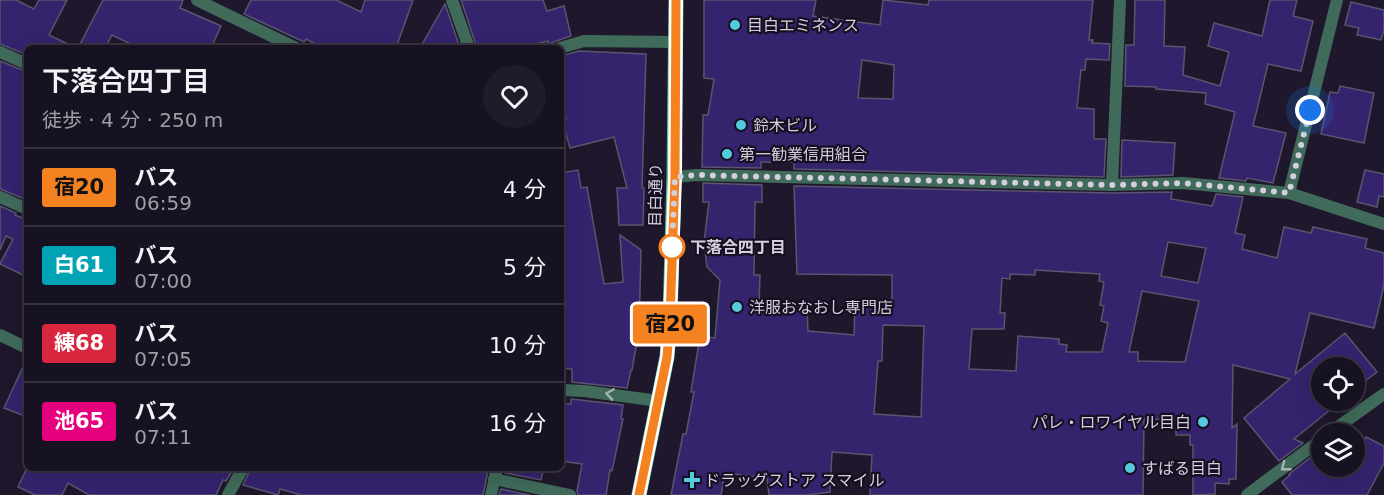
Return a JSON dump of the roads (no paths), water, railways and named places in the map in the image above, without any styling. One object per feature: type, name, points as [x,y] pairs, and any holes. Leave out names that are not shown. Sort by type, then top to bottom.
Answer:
[{"type":"main road","name":"目白通り","points":[[639,495],[667,357],[670,319],[675,177],[676,0]]},
{"type":"street","points":[[197,0],[290,45]]},
{"type":"street","points":[[452,0],[468,45]]},
{"type":"street","points":[[1112,185],[1120,0]]},
{"type":"street","points":[[1289,193],[1337,0]]},
{"type":"street","points":[[564,47],[584,41],[676,42]]},
{"type":"street","points":[[0,52],[24,63]]},
{"type":"street","points":[[675,177],[697,175],[1112,185],[1183,183],[1289,193],[1384,224]]},
{"type":"street","points":[[0,196],[24,208]]},
{"type":"street","points":[[0,335],[24,347]]},
{"type":"street","points":[[564,390],[659,401]]},
{"type":"street","points":[[1343,423],[1384,394]]},
{"type":"street","points":[[1247,495],[1263,490],[1311,448]]},
{"type":"street","points":[[228,495],[241,471]]},
{"type":"street","points":[[491,495],[495,473],[570,495]]},
{"type":"place","name":"目白エミネンス","points":[[735,25]]},
{"type":"place","name":"鈴木ビル","points":[[741,125]]},
{"type":"place","name":"第一勧業信用組合","points":[[727,154]]},
{"type":"place","name":"下落合四丁目","points":[[672,247]]},
{"type":"place","name":"洋服おなおし専門店","points":[[737,307]]},
{"type":"place","name":"パレ・ロワイヤル目白","points":[[1203,422]]},
{"type":"place","name":"すばる目白","points":[[1130,468]]},
{"type":"place","name":"ドラッグストア スマイル","points":[[692,480]]}]
